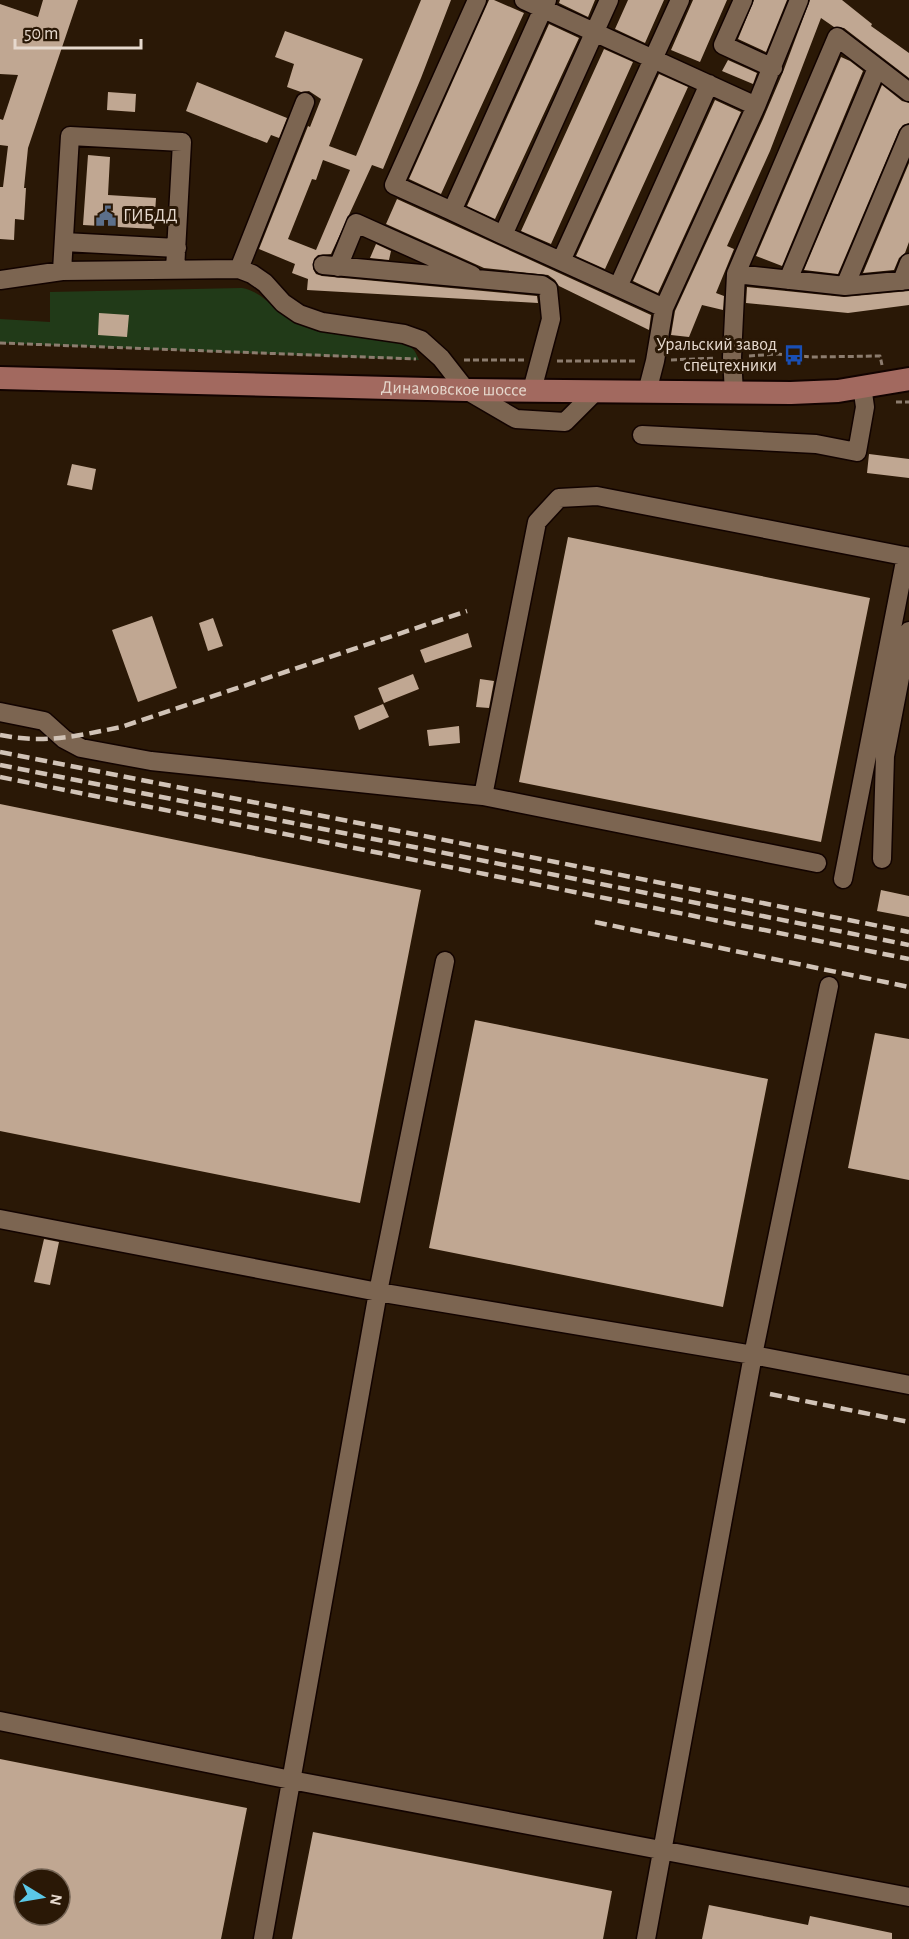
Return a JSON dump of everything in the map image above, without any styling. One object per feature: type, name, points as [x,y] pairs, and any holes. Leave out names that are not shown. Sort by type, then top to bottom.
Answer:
[{"type":"main road","name":"Динамовское шоссе","points":[[0,378],[466,390],[734,393],[838,391],[909,379]]},
{"type":"lane","points":[[477,0],[394,185],[664,308]]},
{"type":"lane","points":[[524,0],[545,4],[594,32],[756,106]]},
{"type":"lane","points":[[502,235],[609,0]]},
{"type":"lane","points":[[561,261],[680,0]]},
{"type":"lane","points":[[743,0],[723,45],[773,68]]},
{"type":"lane","points":[[646,392],[655,361],[664,308],[773,68],[799,0]]},
{"type":"lane","points":[[452,211],[545,4]]},
{"type":"lane","points":[[734,393],[732,357],[736,274],[837,37],[909,92]]},
{"type":"lane","points":[[788,280],[877,68]]},
{"type":"lane","points":[[618,287],[709,84]]},
{"type":"lane","points":[[239,269],[305,102]]},
{"type":"lane","points":[[844,285],[909,134]]},
{"type":"lane","points":[[62,271],[70,136],[182,142],[175,270]]},
{"type":"lane","points":[[485,280],[356,223],[330,266],[485,280],[542,285],[548,289],[551,319],[532,390]]},
{"type":"lane","points":[[64,242],[177,248]]},
{"type":"lane","points":[[736,274],[844,285],[906,280],[909,263]]},
{"type":"lane","points":[[0,280],[62,271],[239,269],[266,283],[283,303],[299,314],[322,322],[404,334],[421,340],[441,358],[466,390],[516,419],[565,422],[596,391]]},
{"type":"lane","points":[[642,435],[816,444],[857,452],[865,407],[862,386]]},
{"type":"lane","points":[[483,796],[537,522],[559,498],[597,496],[908,556],[843,879]]},
{"type":"lane","points":[[882,859],[885,756],[909,632]]},
{"type":"lane","points":[[0,712],[44,721],[64,739],[81,747],[151,761],[483,796],[817,863]]},
{"type":"lane","points":[[263,1939],[378,1292],[445,961]]},
{"type":"lane","points":[[646,1939],[753,1355],[829,986]]},
{"type":"lane","points":[[0,1219],[378,1292],[753,1355],[909,1385]]},
{"type":"lane","points":[[0,1721],[291,1780],[909,1897]]},
{"type":"path","points":[[0,343],[419,360],[441,358],[655,361],[777,354],[811,357],[880,356],[889,402],[909,402]]},
{"type":"green space","points":[[242,288],[264,298],[297,323],[323,331],[403,343],[413,349],[419,360],[0,343],[0,319],[50,322],[50,292]]},
{"type":"building","points":[[43,0],[78,0],[28,148],[24,220],[15,219],[14,240],[0,239],[0,187],[3,187],[8,146],[0,145],[0,119],[3,120],[18,75],[0,74],[0,4],[38,17]]},
{"type":"building","points":[[421,0],[451,0],[383,169],[372,165],[331,254],[318,255],[314,259],[313,269],[316,274],[322,276],[537,296],[538,303],[307,290],[308,279],[292,273],[295,264],[259,249],[321,99],[309,91],[301,92],[287,87],[294,64],[275,57],[285,31],[363,59],[329,146],[356,156]],"holes":[[[323,160],[350,170],[316,250],[288,239],[312,179],[316,180]]]},
{"type":"building","points":[[489,0],[524,13],[441,194],[409,179]]},
{"type":"building","points":[[560,0],[595,0],[588,17],[559,3]]},
{"type":"building","points":[[628,0],[664,0],[645,43],[615,29]]},
{"type":"building","points":[[693,0],[727,0],[700,62],[671,50]]},
{"type":"building","points":[[754,0],[787,0],[766,52],[738,39]]},
{"type":"building","points":[[810,0],[842,0],[872,24],[871,26],[909,53],[909,78],[844,28],[834,27],[821,18],[770,151],[727,246],[734,249],[716,293],[724,296],[723,310],[702,305],[689,337],[671,335],[675,311],[763,119]]},
{"type":"building","points":[[549,24],[579,38],[495,219],[467,206]]},
{"type":"building","points":[[604,49],[633,62],[551,244],[521,231]]},
{"type":"building","points":[[841,57],[863,71],[782,266],[756,256]]},
{"type":"building","points":[[728,60],[757,73],[753,84],[722,71]]},
{"type":"building","points":[[659,74],[688,87],[605,269],[576,256]]},
{"type":"building","points":[[197,82],[287,118],[279,138],[271,135],[267,143],[186,111]]},
{"type":"building","points":[[882,85],[902,101],[909,103],[909,123],[903,125],[899,130],[838,274],[804,270]]},
{"type":"building","points":[[108,92],[136,94],[135,112],[107,110]]},
{"type":"building","points":[[715,100],[741,112],[658,293],[633,281]]},
{"type":"building","points":[[88,155],[110,157],[108,195],[156,198],[154,229],[83,225]]},
{"type":"building","points":[[909,163],[909,242],[905,253],[899,258],[894,270],[863,273]]},
{"type":"building","points":[[397,199],[651,315],[649,330],[559,286],[548,275],[484,268],[386,224]]},
{"type":"building","points":[[376,244],[391,251],[389,260],[370,258]]},
{"type":"building","points":[[747,287],[844,297],[909,291],[909,305],[848,313],[746,303]]},
{"type":"building","points":[[99,313],[129,315],[127,337],[98,335]]},
{"type":"building","points":[[869,454],[909,459],[909,478],[867,473]]},
{"type":"building","points":[[72,464],[96,469],[92,490],[67,485]]},
{"type":"building","points":[[568,537],[870,598],[821,842],[519,782]]},
{"type":"building","points":[[152,616],[177,688],[138,702],[112,630]]},
{"type":"building","points":[[213,618],[223,646],[208,651],[199,623]]},
{"type":"building","points":[[468,633],[472,647],[425,663],[420,650]]},
{"type":"building","points":[[413,674],[419,689],[384,703],[378,688]]},
{"type":"building","points":[[480,679],[494,681],[489,708],[476,707]]},
{"type":"building","points":[[383,704],[389,717],[359,730],[354,716]]},
{"type":"building","points":[[459,726],[460,743],[429,746],[427,730]]},
{"type":"building","points":[[0,804],[421,890],[360,1203],[0,1131]]},
{"type":"building","points":[[881,890],[909,896],[909,917],[877,911]]},
{"type":"building","points":[[475,1020],[768,1079],[723,1307],[429,1248]]},
{"type":"building","points":[[875,1033],[909,1039],[909,1180],[848,1168]]},
{"type":"building","points":[[44,1239],[59,1242],[50,1285],[34,1282]]},
{"type":"building","points":[[0,1759],[247,1808],[221,1939],[0,1939]]},
{"type":"building","points":[[313,1832],[612,1891],[603,1939],[292,1939]]},
{"type":"building","points":[[709,1905],[808,1925],[810,1916],[892,1933],[892,1939],[702,1939]]},
{"type":"railway","points":[[0,735],[47,739],[121,727],[467,611]]},
{"type":"railway","points":[[0,752],[909,932]]},
{"type":"railway","points":[[0,765],[909,945]]},
{"type":"railway","points":[[0,777],[909,959]]},
{"type":"railway","points":[[595,922],[909,987]]},
{"type":"railway","points":[[770,1394],[909,1422]]},
{"type":"place","name":"ГИБДД","points":[[106,216]]},
{"type":"place","name":"Уральский завод спецтехники","points":[[794,355]]}]
